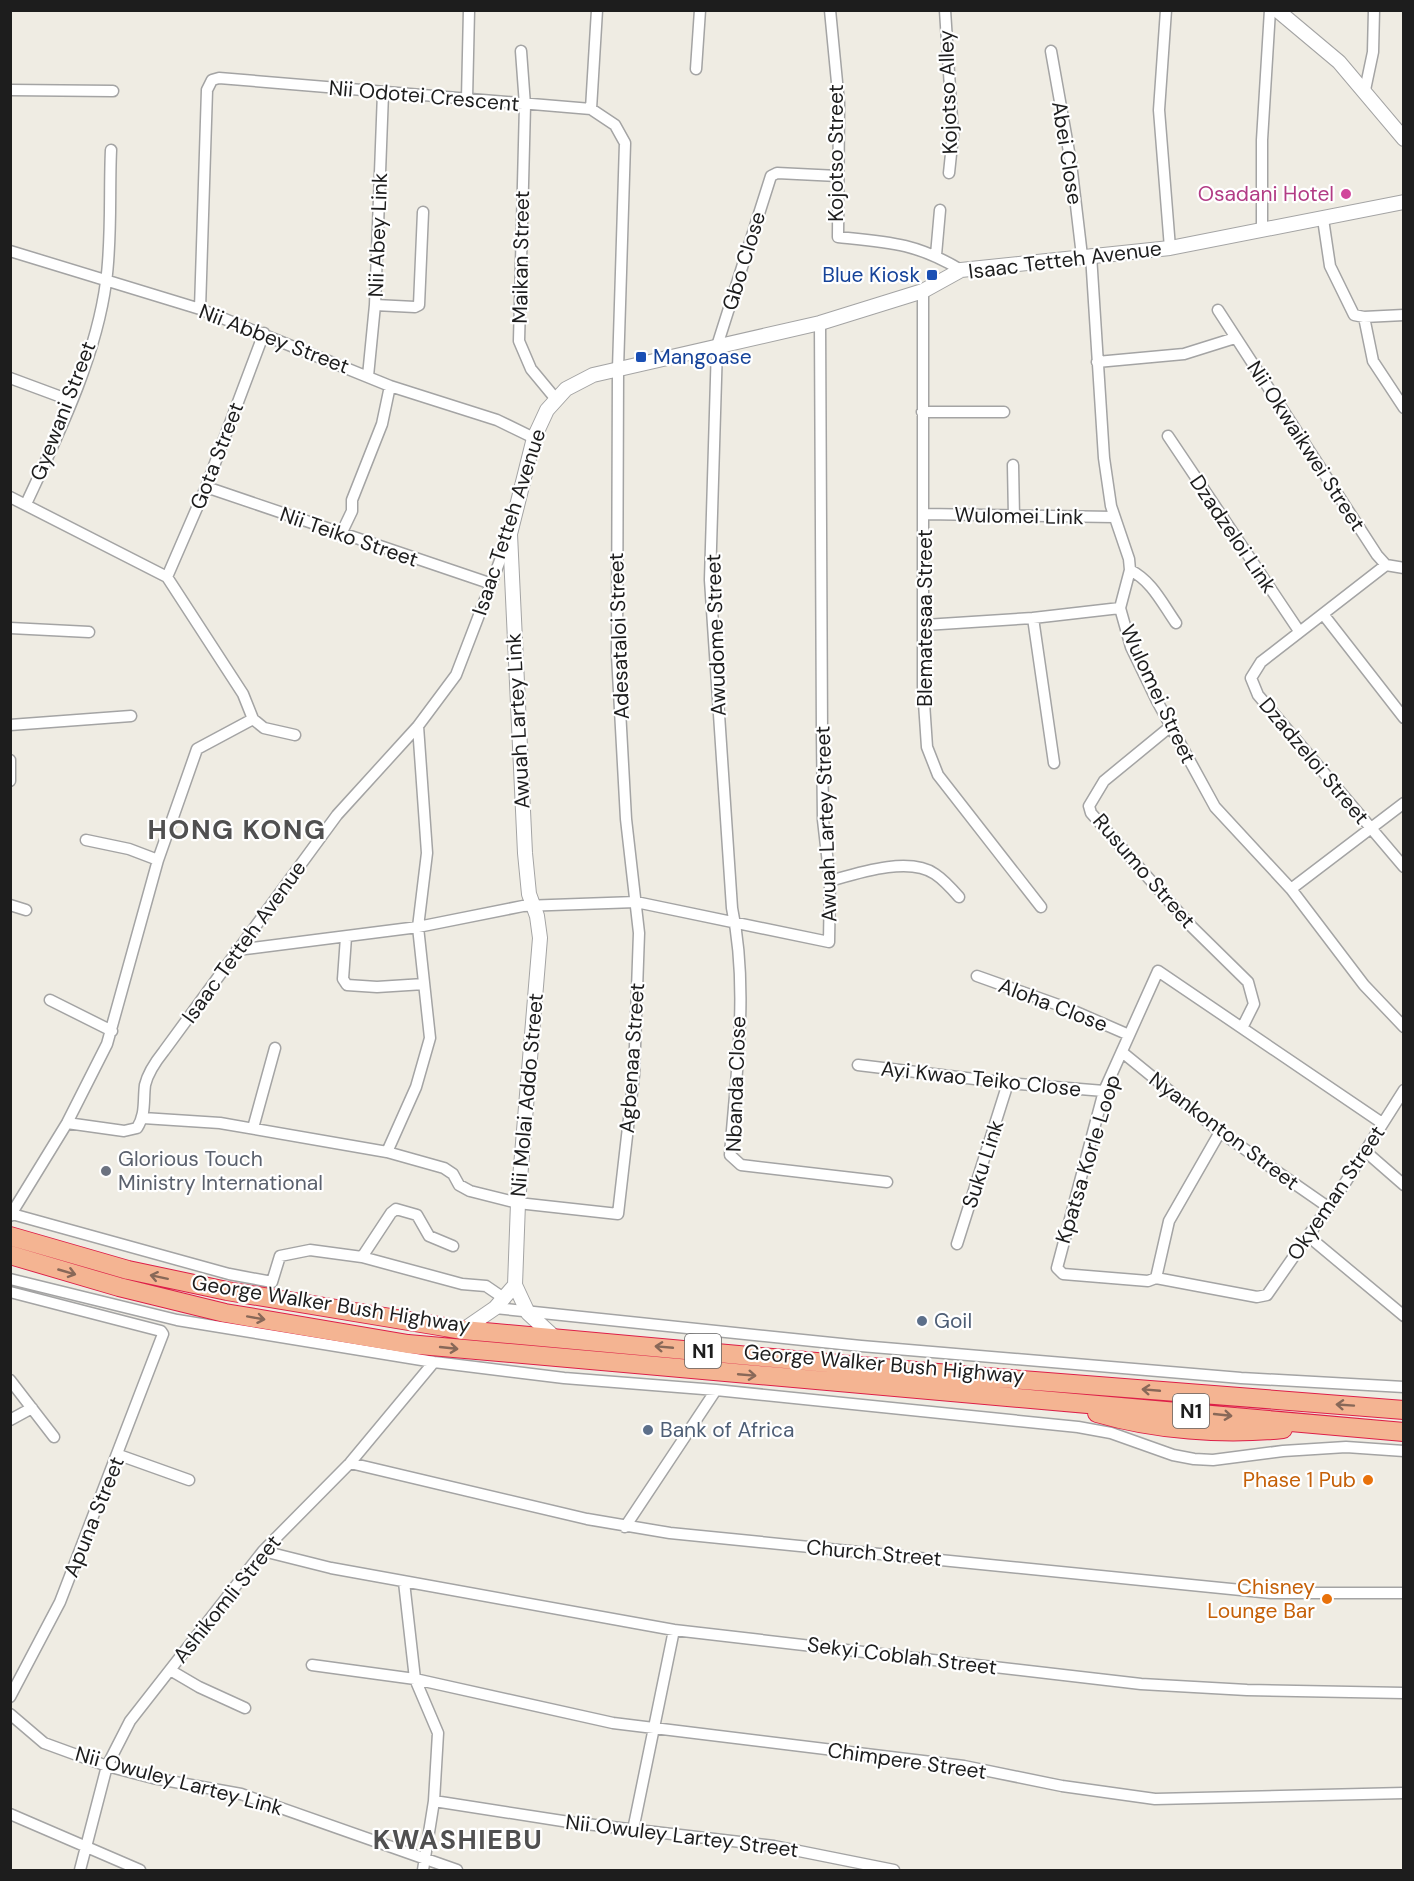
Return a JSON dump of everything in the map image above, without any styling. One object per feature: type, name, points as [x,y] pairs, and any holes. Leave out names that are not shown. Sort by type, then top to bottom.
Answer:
[{"type":"highway","name":"George Walker Bush Highway","points":[[10,1236],[128,1270],[216,1289],[463,1330],[960,1375],[1404,1410]]},
{"type":"highway","name":"George Walker Bush Highway","points":[[10,1256],[119,1287],[225,1313],[408,1344],[1060,1402],[1131,1423],[1251,1432],[1321,1426],[1404,1432]]},
{"type":"street","points":[[467,99],[469,10]]},
{"type":"street","points":[[597,10],[591,109],[615,125],[625,143],[618,369]]},
{"type":"street","points":[[696,69],[700,10]]},
{"type":"street","name":"Kojotso Street","points":[[830,10],[838,103],[838,237],[897,243],[936,255],[961,270]]},
{"type":"street","name":"Kojotso Alley","points":[[945,10],[953,135],[949,173]]},
{"type":"street","points":[[1166,10],[1159,110],[1170,248]]},
{"type":"street","points":[[1262,229],[1262,140],[1270,10]]},
{"type":"street","points":[[1277,10],[1322,46],[1365,90],[1404,139]]},
{"type":"street","points":[[1365,90],[1373,52],[1374,10]]},
{"type":"street","name":"Maikan Street","points":[[521,51],[525,105],[519,341],[531,369],[555,398]]},
{"type":"street","name":"Abei Close","points":[[1051,51],[1086,256]]},
{"type":"street","name":"Nii Odotei Crescent","points":[[200,309],[207,90],[212,80],[219,78],[591,109]]},
{"type":"street","points":[[10,90],[113,91]]},
{"type":"street","name":"Nii Abey Link","points":[[368,376],[375,305],[383,93]]},
{"type":"street","name":"Gyewani Street","points":[[26,504],[72,401],[92,340],[106,282],[111,150]]},
{"type":"street","name":"Gbo Close","points":[[717,346],[771,176],[777,173],[838,176]]},
{"type":"street","name":"Isaac Tetteh Avenue","points":[[144,1118],[145,1085],[150,1070],[337,815],[418,726],[456,675],[510,534],[534,438],[555,398],[579,381],[618,369],[820,323],[923,291],[961,270],[1170,248],[1404,202]]},
{"type":"street","points":[[936,255],[940,210]]},
{"type":"street","points":[[375,305],[415,307],[419,305],[423,212]]},
{"type":"street","points":[[1323,219],[1326,246],[1336,283],[1354,315],[1364,317],[1404,315]]},
{"type":"street","name":"Nii Abbey Street","points":[[10,251],[200,309],[390,386],[497,420],[534,438]]},
{"type":"street","points":[[1086,256],[1104,458],[1114,517],[1130,570],[1144,577],[1176,623]]},
{"type":"street","name":"Blematesaa Street","points":[[923,291],[925,625],[923,688],[927,747],[932,762],[948,790],[1041,907]]},
{"type":"street","name":"Nii Okwaikwei Street","points":[[1218,310],[1377,555],[1386,565]]},
{"type":"street","points":[[1364,317],[1373,361],[1388,388],[1404,408]]},
{"type":"street","name":"Awuah Lartey Street","points":[[237,950],[418,927],[535,906],[636,902],[829,942],[830,881],[824,820],[822,734],[820,323]]},
{"type":"street","name":"Gota Street","points":[[167,577],[206,487],[264,333]]},
{"type":"street","points":[[1097,362],[1184,354],[1235,338]]},
{"type":"street","name":"Awudome Street","points":[[717,346],[710,580],[735,923]]},
{"type":"street","name":"Adesataloi Street","points":[[618,369],[617,655],[626,819],[636,902]]},
{"type":"street","points":[[10,378],[72,401]]},
{"type":"street","points":[[341,534],[352,511],[352,500],[382,424],[390,386]]},
{"type":"street","points":[[922,412],[1004,412]]},
{"type":"street","name":"Dzadzeloi Link","points":[[1168,436],[1299,631]]},
{"type":"street","points":[[1013,465],[1014,517]]},
{"type":"street","name":"Nii Teiko Street","points":[[206,487],[492,584]]},
{"type":"street","points":[[10,497],[167,577],[227,668],[253,714],[253,719],[264,728],[295,735]]},
{"type":"street","name":"Wulomei Link","points":[[924,514],[1114,517]]},
{"type":"street","name":"Awuah Lartey Link","points":[[510,534],[525,853],[529,894],[535,906]]},
{"type":"street","points":[[1386,565],[1404,568]]},
{"type":"street","name":"Dzadzeloi Street","points":[[1386,565],[1256,667],[1252,683],[1258,695],[1404,867]]},
{"type":"street","name":"Wulomei Street","points":[[1130,570],[1120,608],[1131,647],[1215,807],[1291,889],[1364,985],[1404,1027]]},
{"type":"street","points":[[925,625],[1033,618],[1120,608]]},
{"type":"street","points":[[1323,614],[1404,718]]},
{"type":"street","points":[[1033,618],[1054,763]]},
{"type":"street","points":[[10,628],[89,632]]},
{"type":"street","points":[[10,725],[131,716]]},
{"type":"street","points":[[253,719],[197,749],[158,860],[111,1031],[100,1062],[67,1123],[11,1215],[229,1274],[272,1282],[280,1257],[310,1250],[362,1257],[462,1284],[486,1286],[500,1304],[528,1313],[861,1346],[1241,1377],[1404,1387]]},
{"type":"street","points":[[387,1152],[416,1088],[430,1038],[418,927],[427,853],[418,726]]},
{"type":"street","name":"Rusumo Street","points":[[1171,726],[1104,781],[1089,806],[1091,813],[1190,925],[1248,982],[1254,1004],[1242,1028]]},
{"type":"street","points":[[10,760],[10,781]]},
{"type":"street","points":[[1291,889],[1404,803]]},
{"type":"street","points":[[86,840],[129,849],[158,860]]},
{"type":"street","points":[[830,881],[867,870],[924,868],[935,874],[959,897]]},
{"type":"street","name":"Agbenaa Street","points":[[518,1203],[618,1214],[634,1075],[639,933],[636,902]]},
{"type":"street","points":[[10,905],[27,910]]},
{"type":"street","name":"Nii Molai Addo Street","points":[[535,906],[540,938],[518,1203],[515,1285],[528,1313],[554,1337]]},
{"type":"street","name":"Nbanda Close","points":[[735,923],[739,952],[738,1045],[730,1155],[741,1165],[887,1182]]},
{"type":"street","points":[[346,937],[343,979],[347,985],[377,987],[424,984]]},
{"type":"street","name":"Kpatsa Korle Loop","points":[[1267,1295],[1257,1297],[1156,1278],[1148,1281],[1063,1274],[1057,1268],[1104,1091],[1156,974],[1161,971],[1382,1123]]},
{"type":"street","name":"Aloha Close","points":[[977,976],[1067,1008],[1129,1035]]},
{"type":"street","points":[[51,1000],[111,1031]]},
{"type":"street","points":[[253,1128],[275,1048]]},
{"type":"street","name":"Nyankonton Street","points":[[1122,1052],[1220,1132],[1328,1207]]},
{"type":"street","name":"Ayi Kwao Teiko Close","points":[[858,1065],[1008,1083],[1104,1091]]},
{"type":"street","name":"Suku Link","points":[[957,1244],[1008,1083]]},
{"type":"street","name":"Okyeman Street","points":[[1267,1295],[1328,1207],[1404,1089]]},
{"type":"street","points":[[67,1123],[131,1131],[137,1128],[144,1118],[253,1128],[387,1152],[444,1168],[453,1174],[459,1185],[470,1191],[518,1203]]},
{"type":"street","points":[[1156,1278],[1169,1221],[1220,1132]]},
{"type":"street","points":[[1365,1151],[1404,1185]]},
{"type":"street","points":[[362,1257],[396,1209],[417,1215],[429,1236],[453,1246]]},
{"type":"street","points":[[1308,1236],[1404,1316]]},
{"type":"street","points":[[10,1279],[177,1320],[434,1362],[564,1378],[716,1390],[1078,1427],[1111,1433],[1194,1460],[1346,1447],[1404,1451]]},
{"type":"street","points":[[463,1330],[500,1304],[515,1285]]},
{"type":"street","name":"Apuna Street","points":[[10,1292],[162,1332],[118,1455],[60,1602],[10,1697]]},
{"type":"street","name":"Ashikomli Street","points":[[80,1870],[88,1848],[106,1766],[130,1721],[264,1551],[350,1462],[434,1362]]},
{"type":"street","points":[[10,1380],[54,1437]]},
{"type":"street","points":[[625,1527],[716,1390]]},
{"type":"street","points":[[10,1420],[32,1408]]},
{"type":"street","points":[[118,1455],[189,1480]]},
{"type":"street","name":"Church Street","points":[[350,1462],[625,1527],[1198,1587],[1271,1593],[1404,1593]]},
{"type":"street","name":"Sekyi Coblah Street","points":[[264,1551],[306,1563],[404,1582],[674,1630],[1141,1684],[1247,1690],[1404,1693]]},
{"type":"street","points":[[404,1582],[415,1679],[438,1733],[434,1802],[424,1865]]},
{"type":"street","points":[[633,1830],[674,1630]]},
{"type":"street","name":"Chimpere Street","points":[[312,1665],[415,1679],[653,1730],[964,1766],[1062,1786],[1155,1798],[1404,1793]]},
{"type":"street","points":[[170,1670],[199,1687],[244,1708]]},
{"type":"street","name":"Nii Owuley Lartey Link","points":[[10,1714],[44,1743],[106,1766],[153,1778],[241,1794],[424,1865],[458,1870]]},
{"type":"street","name":"Nii Owuley Lartey Street","points":[[434,1802],[633,1830],[774,1846],[894,1870]]},
{"type":"street","points":[[10,1814],[140,1870]]},
{"type":"place","name":"Osadani Hotel","points":[[1346,194]]},
{"type":"place","name":"Blue Kiosk","points":[[932,275]]},
{"type":"place","name":"Mangoase","points":[[641,357]]},
{"type":"place","name":"Glorious Touch Ministry International","points":[[106,1171]]},
{"type":"place","name":"Goil","points":[[922,1321]]},
{"type":"place","name":"Bank of Africa","points":[[648,1430]]},
{"type":"place","name":"Phase 1 Pub","points":[[1368,1480]]},
{"type":"place","name":"Chisney Lounge Bar","points":[[1327,1599]]},
{"type":"district","name":"HONG KONG","points":[[237,830]]},
{"type":"district","name":"KWASHIEBU","points":[[458,1840]]}]
